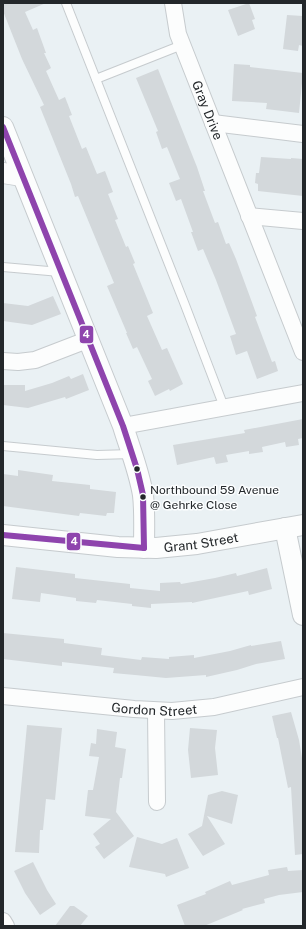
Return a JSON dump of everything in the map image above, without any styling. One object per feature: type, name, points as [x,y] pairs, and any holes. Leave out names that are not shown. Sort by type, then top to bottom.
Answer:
[{"type":"street","name":"Gray Drive","points":[[173,3],[178,34],[182,45],[303,352]]},
{"type":"street","points":[[213,123],[303,134]]},
{"type":"street","points":[[3,127],[13,174],[61,272],[87,340],[123,426],[140,480],[143,497],[144,548]]},
{"type":"street","points":[[250,216],[303,221]]},
{"type":"street","points":[[3,361],[18,362],[35,360],[87,340]]},
{"type":"street","points":[[123,426],[303,392]]},
{"type":"street","points":[[294,527],[303,614]]},
{"type":"street","name":"Grant Street","points":[[3,535],[144,548],[190,545],[294,527]]},
{"type":"street","name":"Gordon Street","points":[[3,696],[156,711],[189,710],[214,707],[303,687]]},
{"type":"street","points":[[156,711],[158,802]]},
{"type":"street","points":[[3,921],[6,926]]},
{"type":"lane","points":[[66,3],[224,407]]},
{"type":"lane","points":[[96,79],[182,45]]},
{"type":"lane","points":[[3,267],[61,272]]},
{"type":"lane","points":[[3,446],[97,455],[132,454]]},
{"type":"building","points":[[3,3],[46,3],[25,12],[33,30],[37,28],[46,53],[44,53],[51,68],[46,71],[59,100],[65,97],[72,115],[69,116],[82,149],[86,147],[97,174],[105,171],[113,192],[108,194],[118,219],[115,220],[126,247],[128,246],[135,263],[133,264],[153,313],[147,316],[162,350],[167,348],[183,384],[170,391],[169,389],[155,396],[148,381],[152,379],[137,347],[133,349],[126,333],[107,286],[114,283],[78,196],[75,197],[40,107],[44,105],[22,59],[3,11]]},
{"type":"building","points":[[249,3],[255,19],[252,20],[255,29],[238,36],[228,10]]},
{"type":"building","points":[[287,15],[303,16],[303,46],[299,45],[298,51],[283,49]]},
{"type":"building","points":[[234,64],[303,73],[299,113],[266,109],[267,103],[232,101]]},
{"type":"building","points":[[158,69],[197,167],[205,191],[203,191],[215,223],[218,222],[226,244],[229,243],[236,259],[257,316],[255,317],[272,362],[275,361],[278,371],[257,379],[247,351],[236,355],[230,336],[236,334],[216,280],[203,249],[198,251],[181,199],[176,201],[169,183],[180,179],[167,147],[162,149],[156,132],[158,131],[136,78]]},
{"type":"building","points":[[261,157],[303,159],[303,196],[258,191],[258,184],[255,183],[256,173],[259,173]]},
{"type":"building","points":[[53,296],[61,314],[32,325],[3,321],[3,303],[28,306]]},
{"type":"building","points":[[83,374],[89,390],[66,399],[65,397],[28,408],[3,405],[3,385],[25,385],[25,391],[69,376],[71,379]]},
{"type":"building","points":[[303,419],[303,438],[298,439],[299,445],[286,447],[285,442],[262,447],[263,452],[249,454],[249,451],[226,455],[228,462],[216,464],[214,457],[177,465],[173,445],[245,433],[244,430]]},
{"type":"building","points":[[18,470],[53,475],[52,481],[90,485],[90,489],[116,492],[114,513],[107,513],[106,516],[80,513],[79,516],[3,506],[3,474],[18,476]]},
{"type":"building","points":[[16,567],[75,574],[75,578],[130,584],[130,588],[160,591],[160,583],[180,582],[181,584],[236,573],[237,576],[267,568],[272,589],[249,595],[248,591],[192,603],[151,604],[151,608],[97,600],[96,603],[76,601],[76,598],[41,593],[40,602],[12,599]]},
{"type":"building","points":[[3,633],[64,639],[64,643],[102,648],[101,655],[141,660],[142,657],[169,659],[169,657],[194,655],[194,658],[251,645],[281,641],[285,659],[256,664],[206,677],[206,675],[166,678],[113,673],[114,668],[62,662],[62,666],[3,659]]},
{"type":"building","points":[[291,712],[299,740],[303,764],[303,854],[295,855],[291,787],[288,788],[272,716]]},
{"type":"building","points":[[27,725],[62,728],[55,800],[46,799],[43,830],[40,830],[39,853],[15,852]]},
{"type":"building","points":[[190,728],[217,730],[215,748],[218,775],[191,778],[188,750]]},
{"type":"building","points":[[97,729],[117,732],[115,747],[126,749],[122,778],[120,778],[116,812],[134,836],[104,859],[95,847],[100,844],[93,834],[111,819],[85,816],[88,790],[93,790],[99,757],[89,756],[91,743],[96,744]]},
{"type":"building","points":[[222,791],[238,795],[232,824],[207,816],[225,844],[203,856],[188,834],[202,826],[208,795]]},
{"type":"building","points":[[137,837],[162,844],[177,838],[189,868],[166,877],[165,874],[129,867]]},
{"type":"building","points":[[33,862],[56,904],[40,915],[25,893],[14,871]]},
{"type":"building","points":[[287,867],[288,871],[303,870],[303,892],[279,895],[264,899],[265,903],[242,909],[243,910],[204,926],[185,926],[177,905],[206,894],[205,892],[230,881],[232,885],[269,875],[268,870]]},
{"type":"building","points":[[70,906],[74,906],[88,916],[80,926],[55,926]]},
{"type":"transit line","name":"4","points":[[3,127],[123,426],[137,469],[143,495],[144,548]]},
{"type":"transit line","name":"4","points":[[3,535],[144,548]]},
{"type":"place","name":"Northbound 59 Avenue @ Gehrke Close","points":[[143,497]]}]
